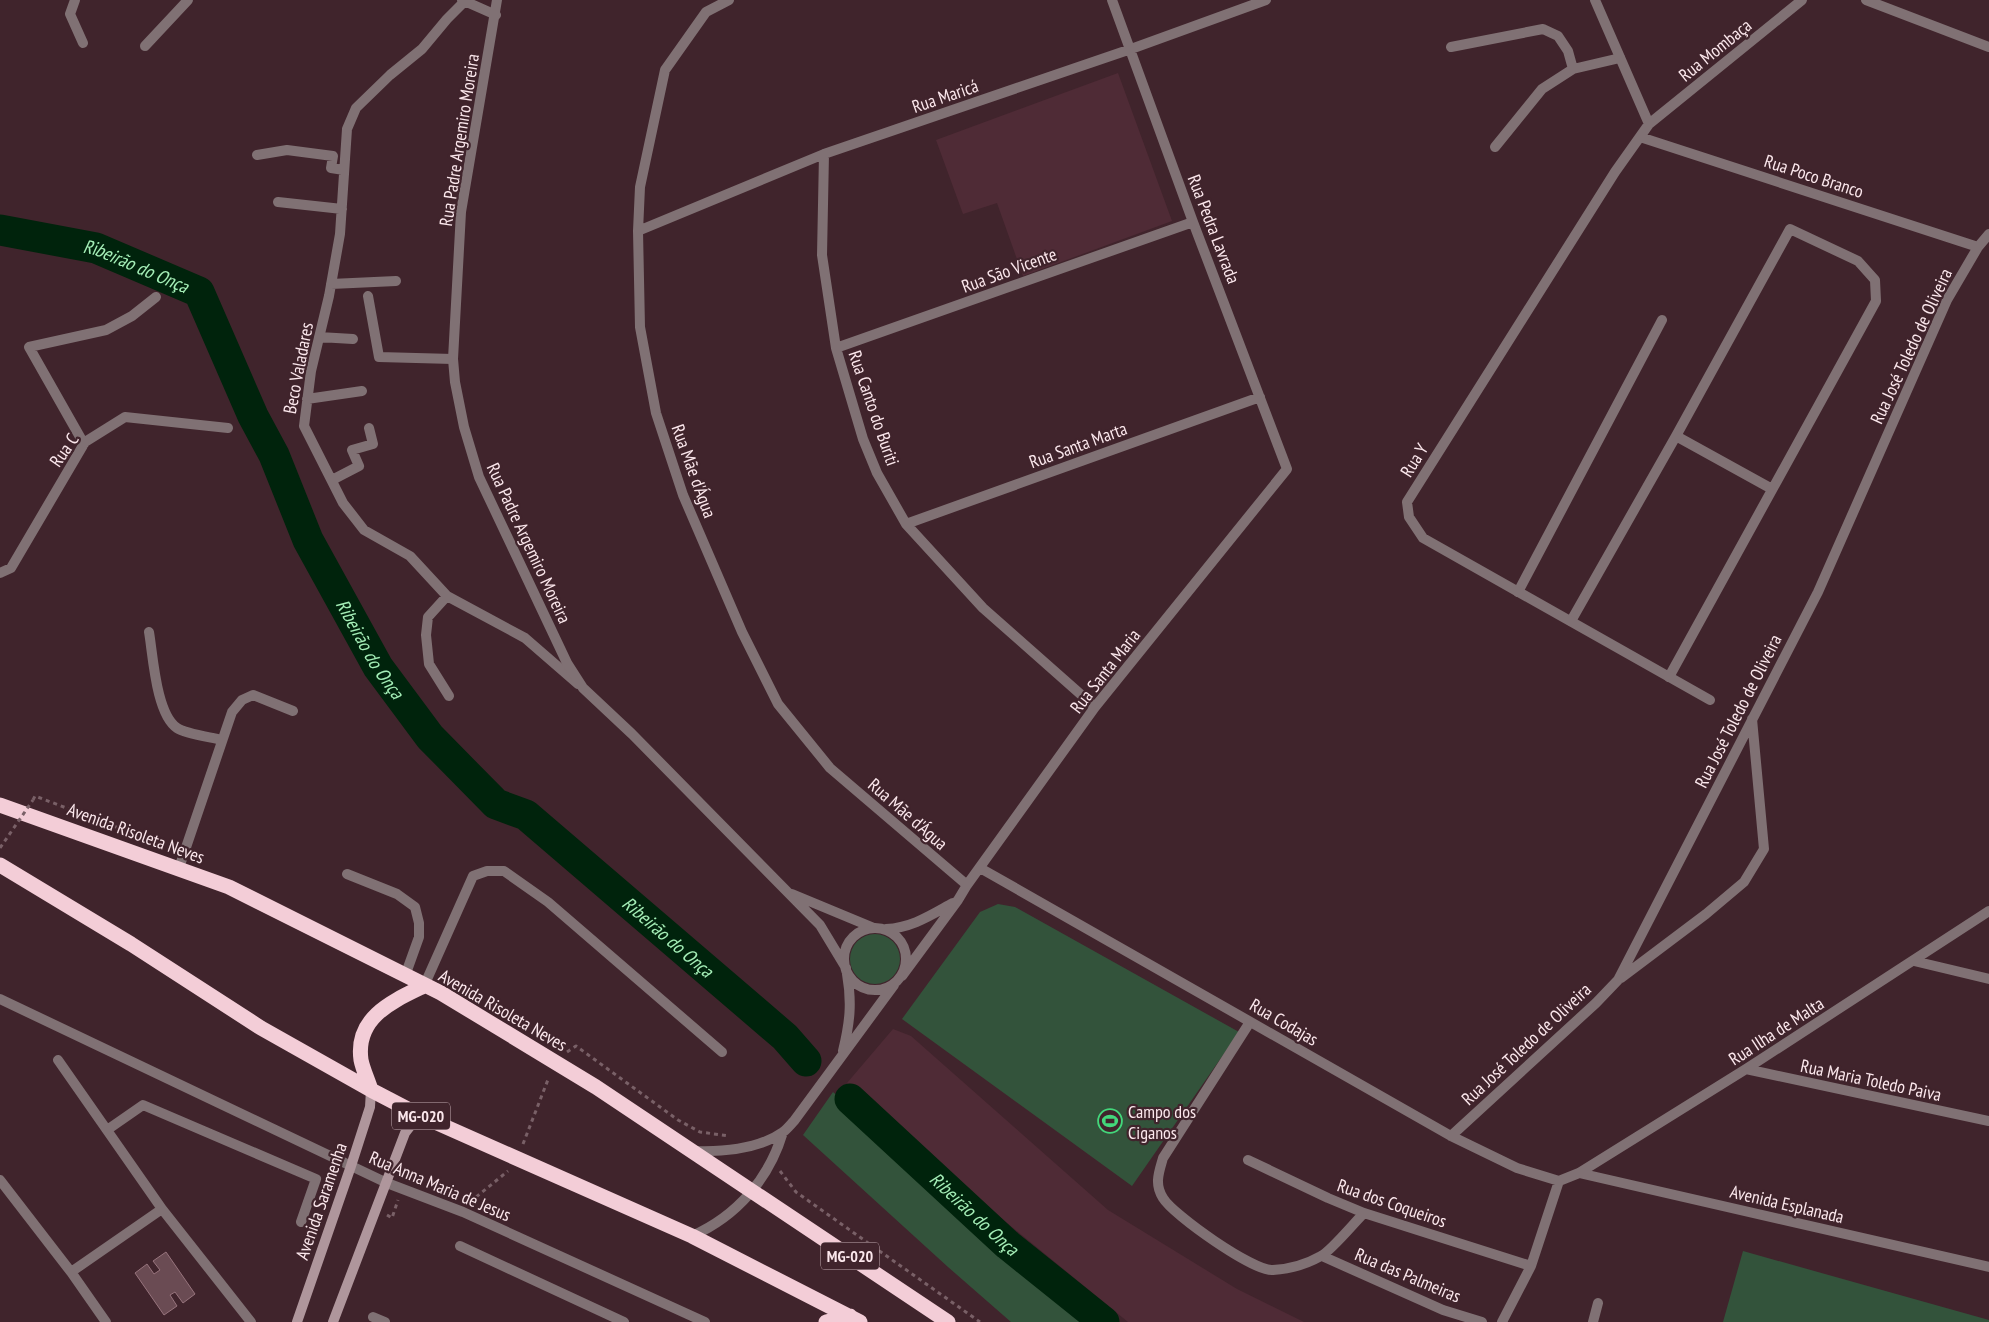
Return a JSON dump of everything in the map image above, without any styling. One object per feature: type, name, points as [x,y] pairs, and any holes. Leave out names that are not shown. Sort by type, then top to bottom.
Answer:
[{"type":"highway","name":"Avenida Risoleta Neves","points":[[0,805],[229,886],[441,993],[596,1087],[753,1190],[948,1322]]},
{"type":"highway","name":"MG-020","points":[[0,866],[131,944],[261,1028],[371,1090],[419,1115],[692,1236],[855,1319]]},
{"type":"highway","points":[[371,1090],[361,1060],[361,1048],[374,1015],[392,1001],[424,986]]},
{"type":"highway","points":[[826,1322],[855,1319]]},
{"type":"main road","name":"Avenida Saramenha","points":[[297,1322],[370,1107],[371,1090]]},
{"type":"main road","points":[[333,1322],[405,1133],[419,1115]]},
{"type":"street","points":[[75,0],[70,14],[83,43]]},
{"type":"street","points":[[145,46],[188,0]]},
{"type":"street","name":"Rua Padre Argemiro Moreira","points":[[498,0],[461,212],[453,359],[454,382],[479,477],[567,663],[583,688],[632,734],[820,925],[846,970]]},
{"type":"street","name":"Rua Mãe d'Água","points":[[729,0],[706,12],[665,70],[640,187],[638,231],[640,327],[656,414],[683,495],[742,632],[778,704],[830,768],[967,886]]},
{"type":"street","name":"Rua Pedra Lavrada","points":[[1112,0],[1193,222],[1287,469]]},
{"type":"street","name":"Rua Maricá","points":[[638,231],[824,154],[1131,50],[1266,0]]},
{"type":"street","points":[[1595,0],[1649,124]]},
{"type":"street","name":"Rua Mombaça","points":[[1649,124],[1802,0]]},
{"type":"street","points":[[1866,0],[1989,47]]},
{"type":"street","points":[[463,1],[496,15]]},
{"type":"street","name":"Beco Valadares","points":[[463,1],[422,49],[356,108],[347,129],[340,234],[331,284],[311,371],[304,426],[343,503],[364,530],[410,556],[447,596],[525,638],[583,688]]},
{"type":"street","points":[[1451,47],[1543,30],[1558,36],[1568,51],[1573,69]]},
{"type":"street","points":[[1496,147],[1542,89],[1573,69],[1620,58]]},
{"type":"street","name":"Rua Y","points":[[1649,124],[1615,172],[1407,502],[1409,517],[1423,538],[1710,700]]},
{"type":"street","name":"Rua Poco Branco","points":[[1640,137],[1978,247]]},
{"type":"street","points":[[256,155],[287,150],[332,156],[330,168],[344,170]]},
{"type":"street","name":"Rua Canto do Buriti","points":[[824,154],[822,255],[836,348],[863,439],[877,473],[906,524],[983,608],[1095,708]]},
{"type":"street","points":[[278,202],[342,209]]},
{"type":"street","name":"Rua São Vicente","points":[[836,348],[1193,222]]},
{"type":"street","points":[[1571,621],[1790,229],[1858,261],[1875,280],[1876,301],[1669,677]]},
{"type":"street","points":[[1978,247],[1989,234]]},
{"type":"street","name":"Rua José Toledo de Oliveira","points":[[1451,1136],[1596,1003],[1618,980],[1818,592],[1947,300],[1978,247]]},
{"type":"street","points":[[331,284],[396,281]]},
{"type":"street","points":[[368,296],[379,357],[453,359]]},
{"type":"street","points":[[84,444],[29,347],[106,330],[132,316],[156,297]]},
{"type":"street","points":[[1518,592],[1662,320]]},
{"type":"street","points":[[319,337],[353,339]]},
{"type":"street","points":[[307,399],[362,391]]},
{"type":"street","name":"Rua Santa Marta","points":[[906,524],[1260,397]]},
{"type":"street","name":"Rua C","points":[[0,573],[11,568],[84,444],[125,417],[228,428]]},
{"type":"street","points":[[332,480],[359,466],[352,450],[373,444],[369,428]]},
{"type":"street","points":[[1676,436],[1772,489]]},
{"type":"street","name":"Rua Santa Maria","points":[[902,976],[1095,708],[1287,469]]},
{"type":"street","points":[[447,596],[428,617],[426,635],[429,664],[449,696]]},
{"type":"street","points":[[149,632],[160,698],[169,720],[177,729],[222,740]]},
{"type":"street","points":[[179,868],[232,712],[242,700],[253,695],[293,712]]},
{"type":"street","points":[[1618,980],[1706,914],[1744,882],[1764,849],[1752,718]]},
{"type":"street","name":"Rua Codajas","points":[[980,868],[1451,1136],[1517,1168],[1559,1181]]},
{"type":"street","points":[[424,986],[473,876],[487,870],[504,871],[548,902],[722,1052]]},
{"type":"street","points":[[347,874],[397,894],[415,907],[419,923],[419,937],[405,976]]},
{"type":"street","name":"Rua Padre Argemiro Moreira","points":[[788,893],[880,928]]},
{"type":"street","name":"Rua Santa Maria","points":[[880,928],[900,929],[911,926],[958,900]]},
{"type":"street","name":"Rua Ilha de Malta","points":[[1579,1173],[1746,1070],[1989,911]]},
{"type":"street","points":[[693,1151],[716,1152],[752,1144],[783,1132],[794,1121],[839,1061],[894,985],[902,976],[907,957],[904,948],[900,940],[880,928],[864,930],[856,935],[849,942],[845,952],[851,997],[850,1015],[839,1061]]},
{"type":"street","points":[[1914,961],[1989,979]]},
{"type":"street","points":[[846,970],[852,980],[867,989],[876,991],[894,985]]},
{"type":"street","name":"Rua Anna Maria de Jesus","points":[[0,999],[386,1183],[463,1212],[705,1322]]},
{"type":"street","points":[[1250,1022],[1163,1158],[1156,1178],[1162,1197],[1182,1219],[1246,1260],[1270,1271],[1291,1268],[1322,1256],[1364,1213]]},
{"type":"street","points":[[58,1060],[162,1209],[251,1322]]},
{"type":"street","name":"Rua Maria Toledo Paiva","points":[[1746,1070],[1989,1121]]},
{"type":"street","points":[[107,1130],[143,1105],[316,1179],[300,1222]]},
{"type":"street","points":[[692,1236],[711,1228],[726,1217],[753,1190],[773,1160],[783,1132]]},
{"type":"street","name":"Rua dos Coqueiros","points":[[1248,1160],[1364,1213],[1531,1266]]},
{"type":"street","points":[[1502,1322],[1531,1266],[1559,1181],[1579,1173]]},
{"type":"street","name":"Avenida Esplanada","points":[[1579,1173],[1989,1267]]},
{"type":"street","points":[[0,1180],[71,1272],[106,1322]]},
{"type":"street","points":[[71,1272],[162,1209]]},
{"type":"street","points":[[460,1246],[605,1318],[624,1322]]},
{"type":"street","name":"Rua das Palmeiras","points":[[1322,1256],[1443,1310],[1482,1322]]},
{"type":"street","points":[[1593,1322],[1598,1304]]},
{"type":"street","points":[[372,1317],[384,1322]]},
{"type":"path","points":[[0,848],[33,800]]},
{"type":"path","points":[[576,1046],[678,1120],[700,1132],[726,1135],[752,1144]]},
{"type":"path","points":[[521,1149],[550,1076]]},
{"type":"path","points":[[773,1160],[796,1192],[980,1322]]},
{"type":"path","points":[[468,1205],[507,1172]]},
{"type":"shaded area","points":[[1118,73],[1172,221],[1023,276],[997,203],[963,214],[936,140]]},
{"type":"shaded area","points":[[893,1029],[911,1036],[1108,1210],[1237,1289],[1304,1322],[1128,1322],[990,1209],[847,1083]]},
{"type":"green space","name":"Campo dos Ciganos","points":[[998,904],[1015,907],[1239,1032],[1132,1186],[902,1019],[980,912]]},
{"type":"green space","points":[[870,934],[880,934],[893,941],[900,954],[900,964],[893,977],[880,984],[870,984],[861,980],[854,973],[850,964],[850,954],[854,945],[861,938]]},
{"type":"green space","points":[[833,1092],[957,1205],[1097,1322],[1011,1322],[803,1135]]},
{"type":"green space","points":[[1743,1251],[1989,1320],[1989,1322],[1723,1322]]},
{"type":"building","points":[[166,1252],[195,1294],[183,1303],[175,1292],[170,1295],[177,1306],[164,1315],[135,1273],[147,1264],[154,1274],[160,1270],[153,1261]]},
{"type":"waterway","name":"Ribeirão do Onça","points":[[0,230],[96,248],[199,292],[253,416],[274,455],[308,540],[378,667],[430,737],[496,804],[526,815],[785,1037],[806,1061]]},
{"type":"waterway","name":"Ribeirão do Onça","points":[[850,1099],[1008,1245],[1104,1322]]},
{"type":"place","name":"Campo dos Ciganos","points":[[1110,1121]]}]
